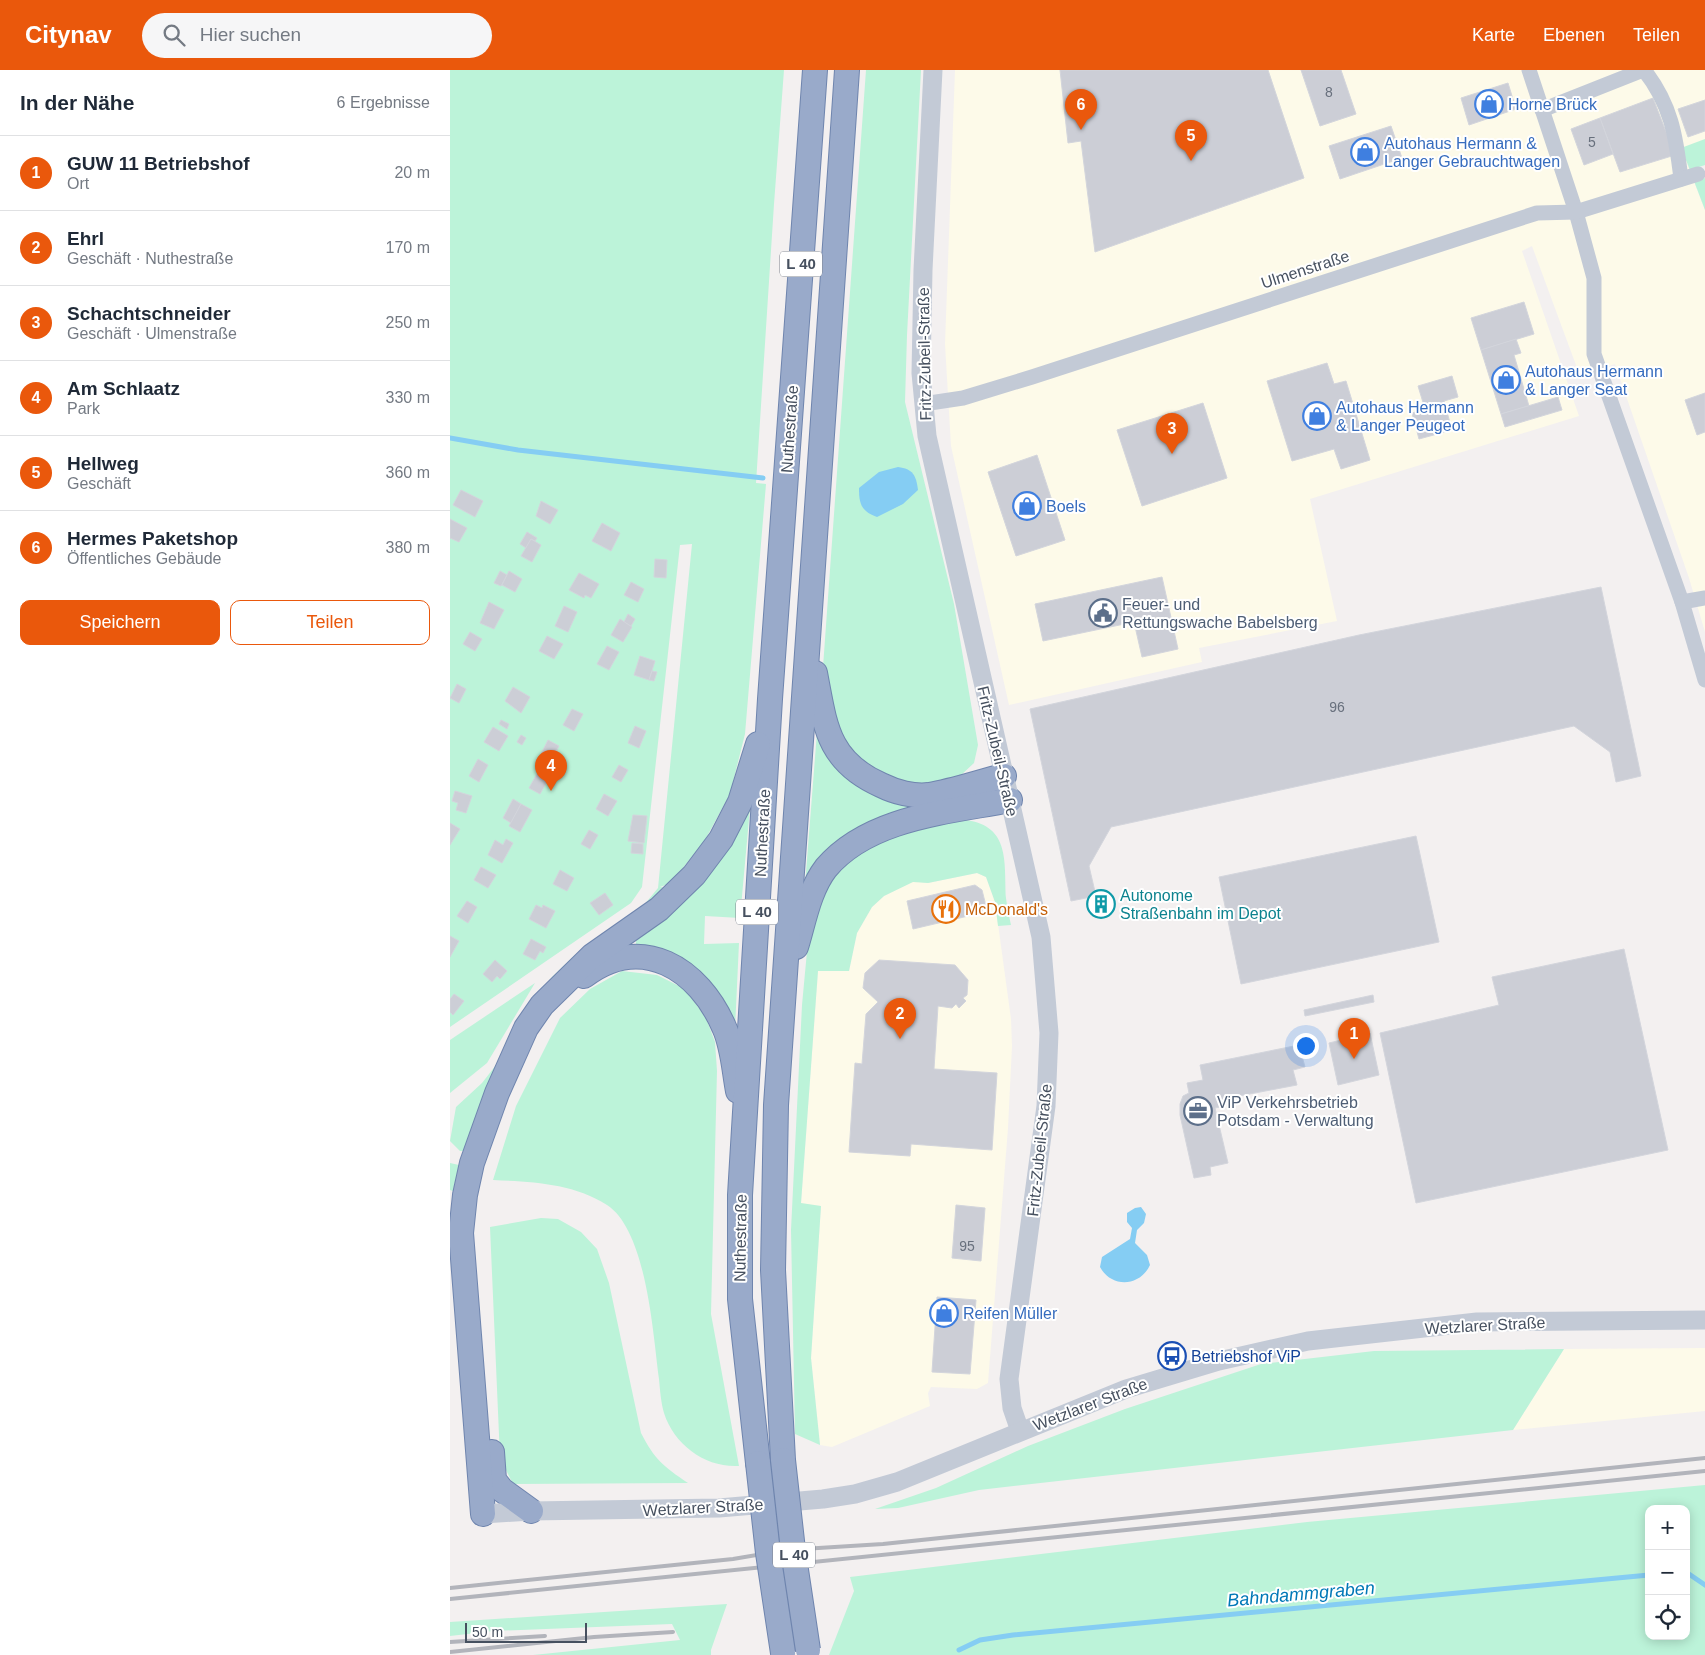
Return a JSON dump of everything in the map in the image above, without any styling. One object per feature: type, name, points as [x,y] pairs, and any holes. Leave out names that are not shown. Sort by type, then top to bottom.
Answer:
[{"type":"highway","name":"Nuthestraße","points":[[783,1654],[768,1553],[740,1299],[740,1195],[770,699],[815,70]]},
{"type":"highway","name":"Nuthestraße","points":[[809,1652],[793,1550],[783,1460],[773,1270],[776,1105],[847,70]]},
{"type":"highway","points":[[808,636],[822,718],[833,745],[851,768],[869,780],[888,789],[910,794],[928,795],[1004,776]]},
{"type":"highway","points":[[483,1514],[461,1233],[465,1195],[472,1163],[512,1056],[526,1028],[542,1005],[592,956],[679,892],[721,838],[740,802],[770,699]]},
{"type":"highway","points":[[783,994],[812,894],[826,869],[851,845],[885,828],[929,816],[1010,800]]},
{"type":"highway","points":[[531,1511],[502,1490],[494,1480],[476,1228],[478,1196],[489,1144],[529,1043],[550,1011],[572,986],[591,971],[628,957],[652,957],[675,967],[695,981],[714,1006],[725,1029],[744,1124]]},
{"type":"street","name":"Fritz-Zubeil-Straße","points":[[933,70],[923,270],[923,404],[927,436],[1041,937],[1049,1033],[1046,1106],[1040,1158],[1009,1379],[1012,1408],[1020,1431]]},
{"type":"street","points":[[1529,70],[1576,212],[1594,278],[1594,354],[1682,602],[1705,680]]},
{"type":"street","points":[[1542,110],[1643,70],[1660,90],[1676,133],[1682,179]]},
{"type":"street","name":"Ulmenstraße","points":[[923,404],[963,398],[1032,377],[1537,213],[1576,212],[1698,174]]},
{"type":"street","points":[[1682,602],[1705,598]]},
{"type":"street","name":"Wetzlarer Straße","points":[[483,1514],[531,1511],[719,1508],[823,1499],[855,1494],[897,1482],[1126,1389],[1168,1375],[1308,1341],[1477,1322],[1705,1320]]},
{"type":"shaded area","points":[[955,70],[1705,70],[1705,158],[1687,164],[1705,210],[1705,632],[1689,578],[1615,364],[1580,376],[1532,246],[1522,251],[1579,416],[1310,499],[1337,621],[1199,648],[1202,662],[1009,705],[951,446],[945,344]]},
{"type":"shaded area","points":[[977,873],[986,877],[995,902],[1011,1019],[1012,1046],[1008,1128],[988,1383],[977,1389],[931,1387],[928,1393],[930,1406],[832,1447],[820,1445],[811,1358],[821,1206],[801,1204],[818,971],[849,971],[857,933],[872,907],[884,896],[913,881],[928,883]]},
{"type":"shaded area","points":[[1705,1348],[1705,1411],[1513,1430],[1564,1349]]},
{"type":"green space","points":[[450,70],[784,70],[756,483],[766,484],[745,734],[730,794],[705,840],[671,883],[660,887],[670,888],[568,969],[469,1151],[460,1151],[450,1141],[456,1107],[482,1083],[496,1065],[525,1012],[552,977],[575,955],[644,905],[658,888],[692,544],[680,545],[642,887],[631,903],[450,1027]]},
{"type":"green space","points":[[866,70],[921,70],[905,402],[954,604],[978,745],[974,763],[960,776],[925,787],[881,777],[844,746],[823,667]]},
{"type":"green space","points":[[1705,139],[1705,165],[1690,170],[1681,148]]},
{"type":"green space","points":[[1705,178],[1705,210],[1694,181]]},
{"type":"green space","points":[[817,732],[919,804],[805,885]]},
{"type":"green space","points":[[750,808],[740,918],[705,916],[704,944],[739,943],[735,1029],[718,997],[698,973],[685,963],[671,956],[636,945],[636,941],[672,912],[715,867],[739,830]]},
{"type":"green space","points":[[966,820],[981,824],[991,830],[998,838],[1004,860],[1006,898],[1011,925],[998,926],[995,902],[986,877],[977,873],[928,883],[913,882],[884,896],[872,907],[857,933],[849,971],[818,971],[801,1203],[821,1206],[811,1358],[820,1445],[795,1434],[791,1230],[802,1005],[809,930],[828,883],[854,856],[872,845],[888,839],[944,823]]},
{"type":"green space","points":[[622,971],[657,975],[685,989],[706,1018],[715,1042],[717,1071],[711,1314],[739,1466],[727,1466],[703,1459],[683,1444],[669,1425],[661,1401],[646,1285],[631,1237],[620,1218],[607,1205],[580,1192],[552,1185],[493,1180],[516,1106],[560,1018],[590,989]]},
{"type":"green space","points":[[535,983],[487,1063],[450,1093],[450,1040]]},
{"type":"green space","points":[[450,1163],[459,1165],[453,1191],[450,1190]]},
{"type":"green space","points":[[541,1218],[558,1219],[581,1232],[597,1249],[609,1283],[641,1433],[660,1462],[688,1483],[513,1484],[500,1458],[490,1227]]},
{"type":"green space","points":[[1564,1349],[1513,1430],[979,1490],[898,1508],[875,1509],[936,1488],[1028,1446],[1125,1409],[1261,1364],[1374,1351]]},
{"type":"green space","points":[[1705,1485],[1705,1655],[829,1655],[854,1591],[850,1577],[1307,1522]]},
{"type":"green space","points":[[727,1604],[711,1655],[533,1655],[680,1640],[672,1624],[494,1631],[450,1636],[450,1622]]},
{"type":"water","points":[[898,467],[907,469],[913,474],[918,490],[903,504],[877,517],[867,512],[860,503],[859,488],[879,472]]},
{"type":"water","points":[[1141,1207],[1146,1214],[1144,1223],[1137,1230],[1135,1243],[1147,1255],[1150,1265],[1140,1278],[1133,1281],[1125,1282],[1111,1279],[1100,1267],[1102,1257],[1130,1239],[1132,1228],[1127,1222],[1127,1213]]},
{"type":"building","points":[[1060,70],[1268,70],[1304,178],[1095,252],[1081,141],[1068,143]]},
{"type":"building","points":[[1301,70],[1341,70],[1356,114],[1320,126]]},
{"type":"building","name":"Horne Brück","points":[[1508,83],[1516,109],[1469,125],[1461,98]]},
{"type":"building","points":[[1653,98],[1675,155],[1620,172],[1600,118]]},
{"type":"building","points":[[1705,100],[1705,131],[1688,137],[1678,109]]},
{"type":"building","points":[[1600,118],[1613,154],[1584,165],[1571,129]]},
{"type":"building","name":"Autohaus Hermann & Langer Gebrauchtwagen","points":[[1391,126],[1402,158],[1340,179],[1329,146]]},
{"type":"building","points":[[1524,302],[1534,334],[1481,350],[1471,318]]},
{"type":"building","name":"Autohaus Hermann & Langer Seat","points":[[1516,339],[1521,353],[1514,355],[1529,406],[1501,414],[1481,350]]},
{"type":"building","name":"Autohaus Hermann & Langer Peugeot","points":[[1327,363],[1334,384],[1346,381],[1370,460],[1341,469],[1334,449],[1292,461],[1267,381]]},
{"type":"building","points":[[1452,376],[1458,397],[1444,401],[1452,430],[1419,439],[1412,413],[1425,409],[1418,386]]},
{"type":"building","points":[[1705,393],[1705,432],[1697,435],[1685,400]]},
{"type":"building","points":[[1558,397],[1562,410],[1505,427],[1501,414]]},
{"type":"building","points":[[1203,403],[1227,478],[1142,506],[1117,430]]},
{"type":"building","name":"Boels","points":[[1037,455],[1065,540],[1016,556],[988,472]]},
{"type":"building","points":[[461,490],[483,501],[475,517],[453,505]]},
{"type":"building","points":[[541,501],[558,510],[550,524],[536,516]]},
{"type":"building","points":[[450,519],[467,528],[459,542],[450,538]]},
{"type":"building","points":[[602,523],[620,533],[611,551],[592,541]]},
{"type":"building","points":[[527,532],[537,538],[535,541],[531,539],[526,548],[520,544]]},
{"type":"building","points":[[531,539],[541,545],[532,562],[521,556]]},
{"type":"building","points":[[655,559],[667,560],[666,578],[654,577]]},
{"type":"building","points":[[500,571],[507,575],[501,586],[494,583]]},
{"type":"building","points":[[509,571],[522,579],[515,592],[502,585]]},
{"type":"building","points":[[579,573],[599,584],[591,598],[585,595],[584,598],[569,590]]},
{"type":"building","name":"Feuer- und Rettungswache Babelsberg","points":[[1162,577],[1178,649],[1142,657],[1134,622],[1043,641],[1035,604]]},
{"type":"building","points":[[631,582],[644,589],[638,602],[624,595]]},
{"type":"building","points":[[1601,587],[1641,776],[1616,782],[1610,752],[1574,726],[1111,827],[1089,866],[1096,896],[1071,901],[1030,709],[1359,635]]},
{"type":"building","points":[[489,602],[504,610],[494,629],[480,623]]},
{"type":"building","points":[[564,606],[577,612],[568,632],[555,626]]},
{"type":"building","points":[[628,614],[635,619],[631,626],[624,622]]},
{"type":"building","points":[[620,619],[632,627],[623,642],[611,635]]},
{"type":"building","points":[[470,632],[482,639],[475,651],[463,644]]},
{"type":"building","points":[[547,636],[563,644],[554,659],[539,651]]},
{"type":"building","points":[[607,646],[619,652],[609,670],[597,664]]},
{"type":"building","points":[[640,656],[655,661],[649,680],[634,675]]},
{"type":"building","points":[[652,671],[657,672],[654,681],[649,680]]},
{"type":"building","points":[[457,684],[466,689],[459,703],[450,698]]},
{"type":"building","points":[[513,687],[530,697],[521,713],[505,701]]},
{"type":"building","points":[[572,709],[583,714],[574,731],[563,725]]},
{"type":"building","points":[[501,720],[509,724],[507,729],[499,724]]},
{"type":"building","points":[[635,726],[646,731],[639,748],[628,743]]},
{"type":"building","points":[[493,727],[508,736],[499,751],[484,742]]},
{"type":"building","points":[[521,735],[526,738],[522,745],[517,742]]},
{"type":"building","points":[[548,740],[559,746],[552,759],[541,754]]},
{"type":"building","points":[[478,759],[488,765],[479,782],[469,776]]},
{"type":"building","points":[[619,765],[628,770],[621,782],[612,777]]},
{"type":"building","points":[[538,772],[549,778],[540,794],[529,788]]},
{"type":"building","points":[[455,791],[472,796],[466,813],[456,810],[458,803],[452,801]]},
{"type":"building","points":[[604,794],[617,801],[608,816],[596,809]]},
{"type":"building","points":[[513,799],[521,804],[511,823],[503,818]]},
{"type":"building","points":[[521,804],[532,810],[520,832],[509,826]]},
{"type":"building","points":[[633,815],[647,816],[644,843],[628,841]]},
{"type":"building","points":[[450,823],[460,829],[450,845]]},
{"type":"building","points":[[589,830],[598,835],[590,849],[581,844]]},
{"type":"building","points":[[1416,836],[1439,942],[1241,984],[1219,877]]},
{"type":"building","points":[[506,839],[513,843],[502,863],[488,855],[495,840],[503,845]]},
{"type":"building","points":[[632,843],[643,844],[643,854],[631,853]]},
{"type":"building","points":[[481,867],[496,875],[488,888],[474,880]]},
{"type":"building","points":[[560,870],[574,878],[567,891],[553,884]]},
{"type":"building","name":"McDonald's","points":[[975,885],[982,890],[986,906],[981,913],[913,929],[907,901]]},
{"type":"building","points":[[605,893],[613,905],[599,915],[590,903]]},
{"type":"building","name":"Autonome Straßenbahn im Depot","points":[[1106,895],[1109,910],[1097,913],[1094,898]]},
{"type":"building","points":[[467,901],[477,907],[468,923],[457,916]]},
{"type":"building","points":[[536,905],[542,908],[543,905],[555,911],[546,928],[529,919]]},
{"type":"building","points":[[450,936],[459,941],[450,957]]},
{"type":"building","points":[[531,939],[546,947],[543,953],[540,951],[535,960],[523,954]]},
{"type":"building","points":[[1624,949],[1668,1150],[1416,1203],[1380,1033],[1499,1005],[1492,977]]},
{"type":"building","points":[[495,960],[507,971],[500,979],[497,976],[492,982],[483,974]]},
{"type":"building","points":[[879,960],[955,965],[968,980],[967,995],[963,998],[966,1001],[959,1008],[956,1004],[952,1008],[938,1006],[934,1069],[997,1073],[992,1150],[911,1144],[910,1156],[849,1152],[855,1063],[862,1064],[866,1014],[878,1002],[863,988],[865,973]]},
{"type":"building","points":[[454,994],[464,1001],[453,1015],[450,1012],[450,999]]},
{"type":"building","points":[[1373,995],[1374,1002],[1305,1016],[1304,1010]]},
{"type":"building","points":[[1370,1033],[1379,1075],[1338,1085],[1329,1043]]},
{"type":"building","name":"ViP Verkehrsbetrieb Potsdam - Verwaltung","points":[[1299,1045],[1305,1067],[1293,1070],[1297,1085],[1218,1100],[1220,1107],[1215,1108],[1228,1163],[1210,1167],[1211,1175],[1194,1178],[1180,1115],[1180,1104],[1183,1096],[1189,1093],[1187,1083],[1203,1080],[1200,1065]]},
{"type":"building","points":[[956,1205],[985,1208],[981,1261],[952,1258]]},
{"type":"building","points":[[937,1297],[976,1300],[970,1374],[932,1372]]},
{"type":"waterway","points":[[450,438],[518,450],[763,478]]},
{"type":"waterway","name":"Bahndammgraben","points":[[959,1650],[980,1640],[1013,1635],[1645,1575]]},
{"type":"waterway","name":"Bahndammgraben","points":[[1690,1575],[1705,1585]]},
{"type":"railway","points":[[450,1588],[733,1559],[786,1550],[883,1544],[1705,1458]]},
{"type":"railway","points":[[450,1599],[1705,1471]]},
{"type":"railway","points":[[450,1652],[594,1637],[673,1632]]},
{"type":"railway","points":[[450,1642],[545,1636]]},
{"type":"place","name":"Horne Brück","points":[[1489,104]]},
{"type":"place","name":"Hermes Paketshop","points":[[1081,130]]},
{"type":"place","name":"Autohaus Hermann & Langer Gebrauchtwagen","points":[[1365,152]]},
{"type":"place","name":"Hellweg","points":[[1191,161]]},
{"type":"place","name":"Autohaus Hermann & Langer Seat","points":[[1506,380]]},
{"type":"place","name":"Autohaus Hermann & Langer Peugeot","points":[[1317,416]]},
{"type":"place","name":"Schachtschneider","points":[[1172,454]]},
{"type":"place","name":"Boels","points":[[1027,506]]},
{"type":"place","name":"Feuer- und Rettungswache Babelsberg","points":[[1103,613]]},
{"type":"place","name":"Am Schlaatz","points":[[551,791]]},
{"type":"place","name":"Autonome Straßenbahn im Depot","points":[[1101,904]]},
{"type":"place","name":"McDonald's","points":[[946,909]]},
{"type":"place","name":"Ehrl","points":[[900,1039]]},
{"type":"place","name":"GUW 11 Betriebshof","points":[[1354,1059]]},
{"type":"place","name":"ViP Verkehrsbetrieb Potsdam - Verwaltung","points":[[1198,1111]]},
{"type":"place","name":"Reifen Müller","points":[[944,1313]]},
{"type":"place","name":"Betriebshof ViP","points":[[1172,1356]]}]
